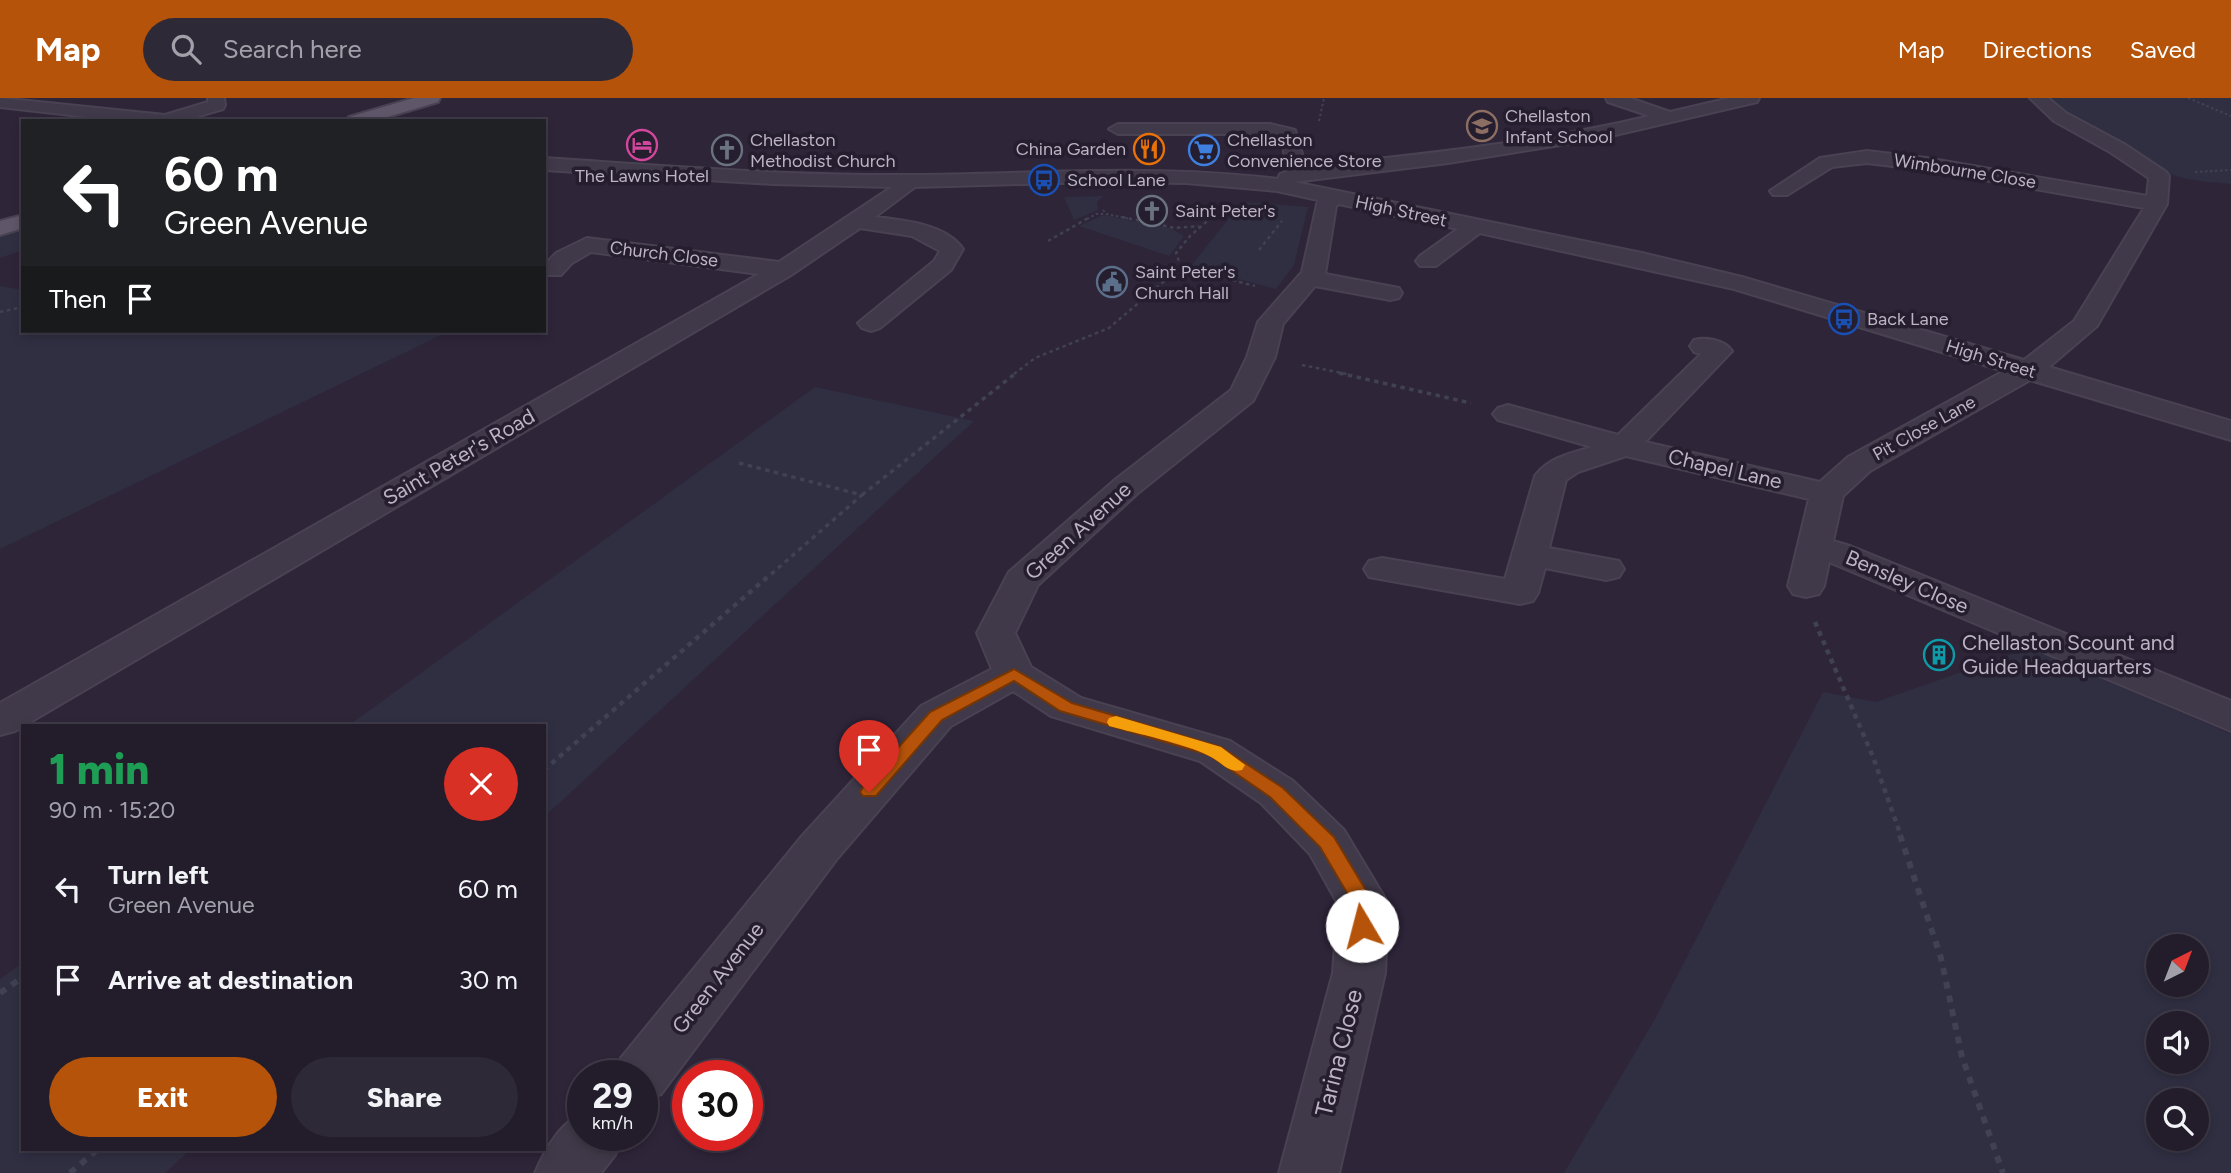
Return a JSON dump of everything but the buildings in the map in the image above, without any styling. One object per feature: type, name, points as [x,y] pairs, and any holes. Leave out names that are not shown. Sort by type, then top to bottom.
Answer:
[{"type":"main road","points":[[362,119],[432,98]]},
{"type":"main road","points":[[0,228],[21,222]]},
{"type":"street","points":[[169,119],[216,105],[216,98]]},
{"type":"street","points":[[1614,98],[1671,118]]},
{"type":"street","points":[[1118,129],[1270,128],[1289,134],[1289,175],[1508,149],[1671,118],[1751,98]]},
{"type":"street","points":[[2027,370],[2054,352],[2084,326],[2157,204],[2159,176],[2117,148],[2060,117],[2038,98]]},
{"type":"street","points":[[0,102],[157,119]]},
{"type":"street","name":"Wimbourne Close","points":[[1780,191],[1828,162],[1867,158],[1926,164],[2157,204]]},
{"type":"street","name":"High Street","points":[[546,164],[787,178],[908,181],[1136,175],[1227,178],[1289,175],[1335,197],[1655,263],[1742,284],[2231,431]]},
{"type":"street","name":"Saint Peter's Road","points":[[0,721],[783,270],[858,221],[905,187],[908,181]]},
{"type":"street","name":"Green Avenue","points":[[653,1060],[819,848],[936,716],[1014,674],[996,633],[1022,580],[1127,486],[1243,395],[1261,357],[1271,322],[1314,273],[1326,203],[1335,197]]},
{"type":"street","points":[[858,221],[920,230],[939,238],[952,249],[943,265],[871,323]]},
{"type":"street","points":[[1428,261],[1475,227]]},
{"type":"street","name":"Church Close","points":[[553,270],[564,258],[587,244],[783,270]]},
{"type":"street","points":[[1301,287],[1390,293]]},
{"type":"street","points":[[1382,569],[1520,593],[1532,555],[1545,490],[1551,476],[1566,465],[1623,446],[1719,351],[1703,346]]},
{"type":"street","name":"Pit Close Lane","points":[[1827,493],[1859,464],[2027,370]]},
{"type":"street","name":"Chapel Lane","points":[[1508,414],[1623,446],[1827,493]]},
{"type":"street","points":[[1806,586],[1827,493]]},
{"type":"street","name":"Bensley Close","points":[[1815,547],[1838,553],[2231,717]]},
{"type":"street","points":[[1532,555],[1606,569]]},
{"type":"street","name":"Tarina Close","points":[[1014,674],[1066,707],[1215,751],[1277,792],[1327,842],[1363,903],[1359,973],[1309,1173]]},
{"type":"street","points":[[565,1173],[582,1151]]},
{"type":"path","points":[[2188,98],[2231,116]]},
{"type":"path","points":[[1100,208],[1106,214]]},
{"type":"path","points":[[1181,267],[1176,253],[1190,236],[1218,213],[1206,211]]},
{"type":"path","points":[[1048,241],[1096,214],[1175,228],[1201,226]]},
{"type":"path","points":[[1258,250],[1282,221]]},
{"type":"path","points":[[1175,228],[1190,236]]},
{"type":"path","points":[[1181,267],[1301,287]]},
{"type":"path","points":[[546,768],[862,495],[1035,358],[1110,328],[1181,267]]},
{"type":"path","points":[[0,312],[21,307]]},
{"type":"path","points":[[1261,357],[1427,391],[1508,414]]},
{"type":"path","points":[[739,463],[862,495]]},
{"type":"path","points":[[1806,586],[1805,597],[1873,757],[1917,882],[1941,958],[1962,1056],[2003,1173]]},
{"type":"path","points":[[0,993],[21,978]]},
{"type":"path","points":[[69,1173],[96,1151]]},
{"type":"shaded area","points":[[2048,98],[2231,98],[2231,184],[2191,180],[2171,174],[2048,102]]},
{"type":"shaded area","points":[[1103,196],[1097,202],[1098,210],[1074,220],[1064,197]]},
{"type":"shaded area","points":[[1242,202],[1308,207],[1294,265],[1276,289],[1191,266]]},
{"type":"shaded area","points":[[1103,215],[1170,228],[1184,236],[1169,256],[1079,226]]},
{"type":"shaded area","points":[[21,230],[21,251],[0,258],[0,236]]},
{"type":"shaded area","points":[[0,286],[21,290],[21,333],[441,335],[0,549]]},
{"type":"shaded area","points":[[815,387],[974,421],[546,815],[546,724],[351,724]]},
{"type":"shaded area","points":[[2030,648],[2231,734],[2231,1173],[1564,1173],[1655,1019],[1823,692],[1876,702]]},
{"type":"shaded area","points":[[21,964],[21,1151],[189,1151],[165,1173],[0,1173],[0,979]]},
{"type":"slow traffic","points":[[1116,722],[1215,751],[1236,765]]},
{"type":"place","name":"Chellaston Infant School","points":[[1482,126]]},
{"type":"place","name":"The Lawns Hotel","points":[[642,145]]},
{"type":"place","name":"China Garden","points":[[1149,149]]},
{"type":"place","name":"Chellaston Methodist Church","points":[[727,150]]},
{"type":"place","name":"Chellaston Convenience Store","points":[[1204,150]]},
{"type":"place","name":"School Lane","points":[[1044,180]]},
{"type":"place","name":"Saint Peter's","points":[[1152,211]]},
{"type":"place","name":"Saint Peter's Church Hall","points":[[1112,282]]},
{"type":"place","name":"Back Lane","points":[[1844,319]]},
{"type":"place","name":"Chellaston Scount and Guide Headquarters","points":[[1939,655]]},
{"type":"route","points":[[869,792],[936,716],[1014,674],[1066,707],[1215,751],[1277,792],[1327,842],[1363,903],[1362,926]]}]
